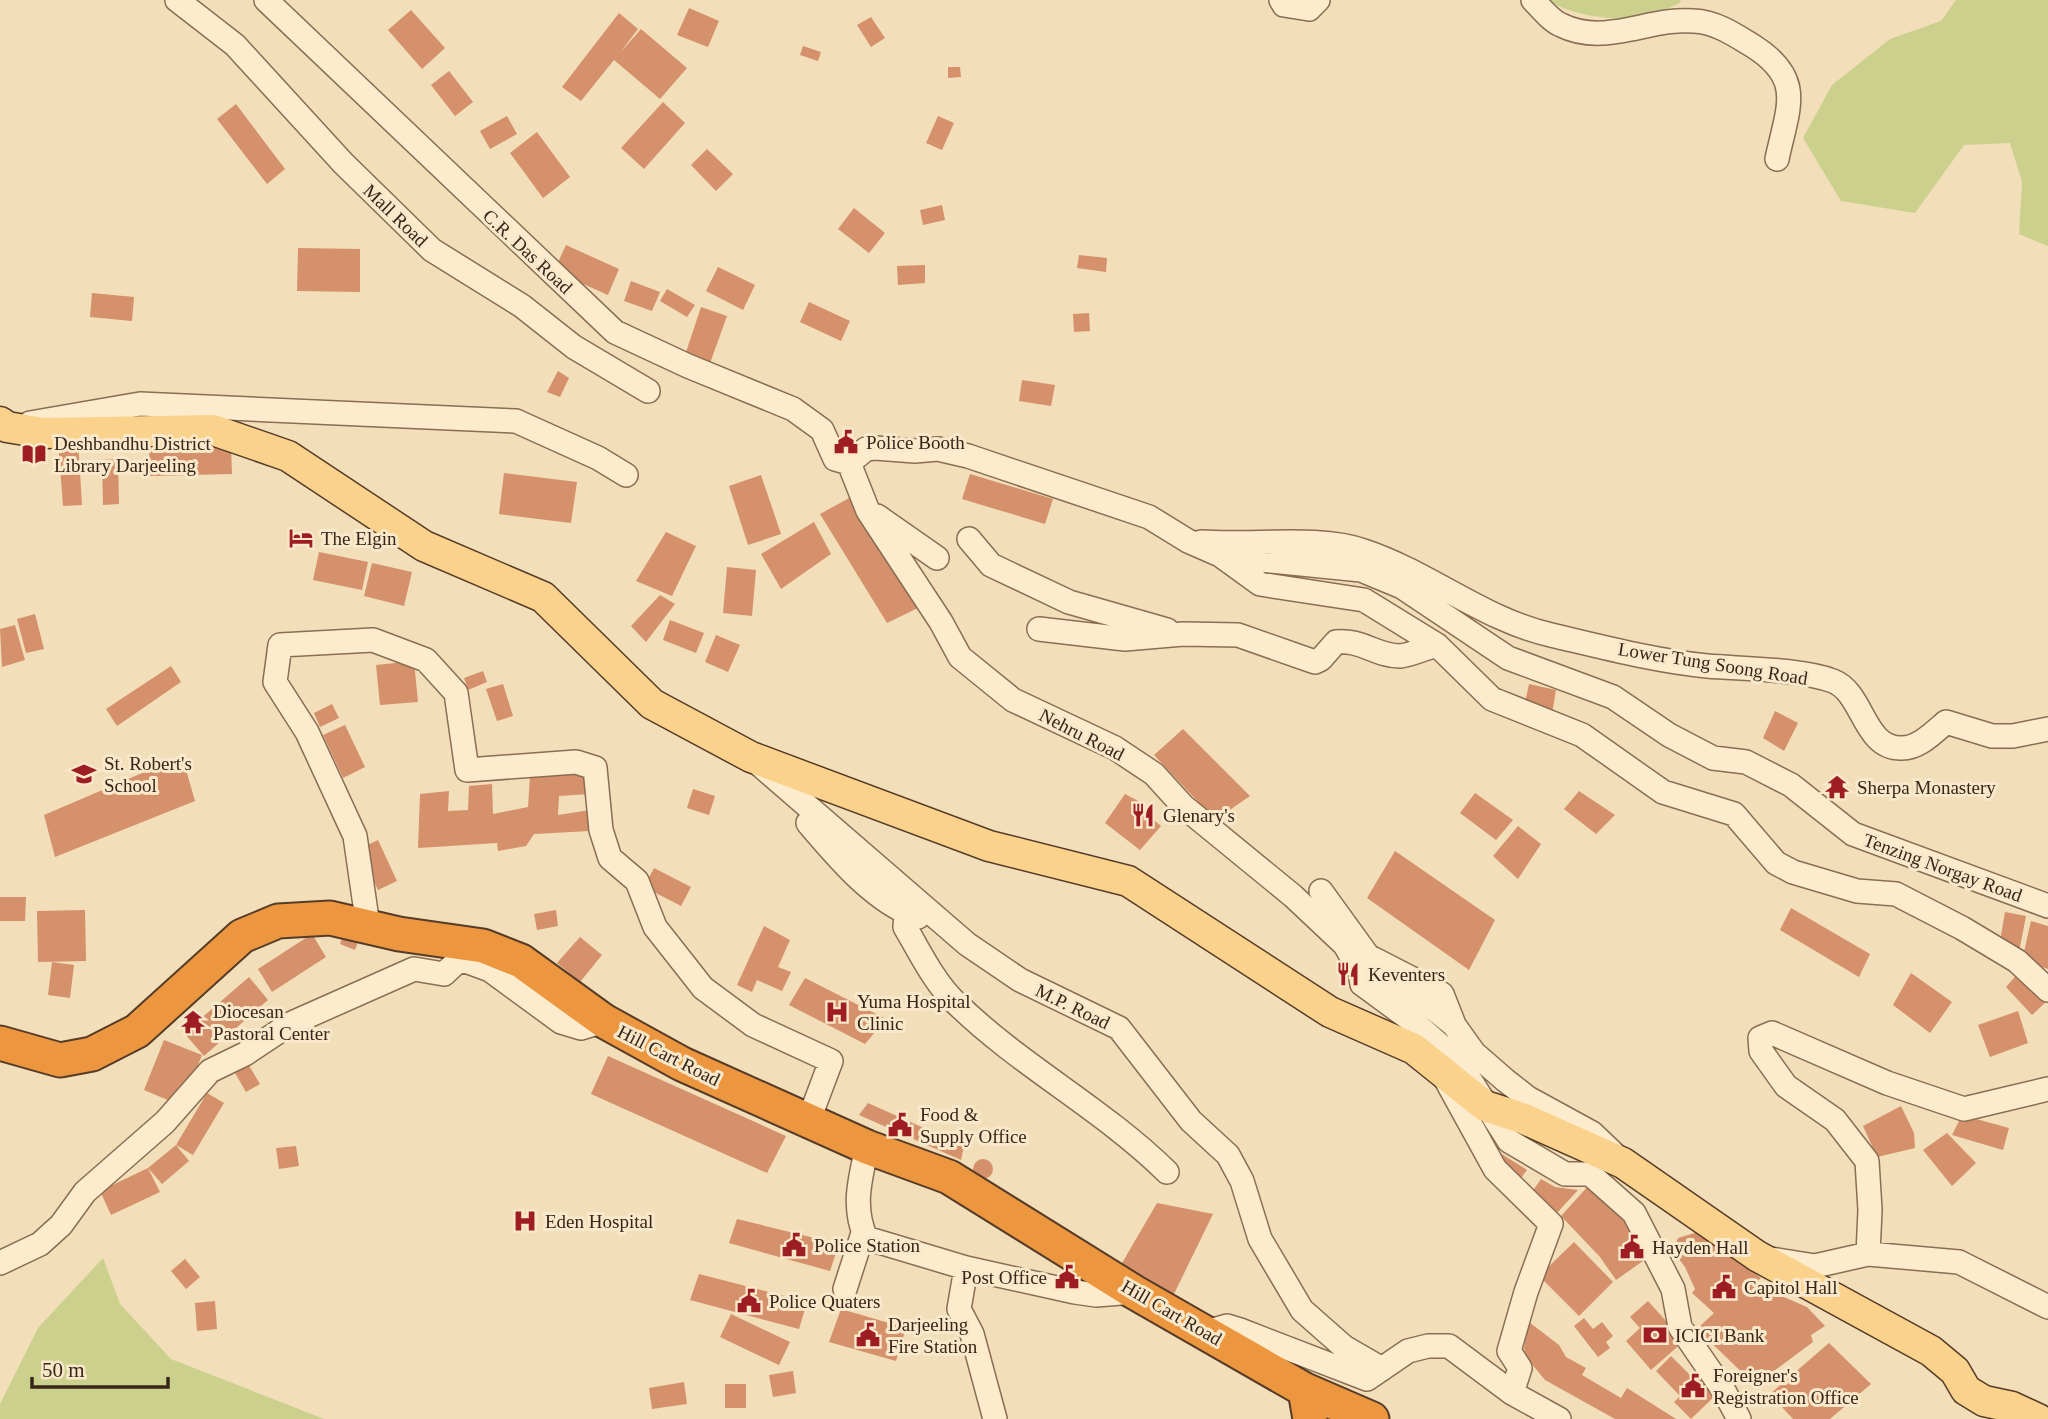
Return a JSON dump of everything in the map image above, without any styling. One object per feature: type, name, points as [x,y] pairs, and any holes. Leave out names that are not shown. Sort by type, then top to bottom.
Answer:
[{"type":"highway","name":"Hill Cart Road","points":[[0,1043],[61,1060],[92,1054],[137,1031],[242,936],[278,921],[314,917],[400,934],[468,943],[502,953],[538,971],[604,1021],[682,1064],[867,1147],[949,1177],[1134,1292],[1206,1332],[1305,1399],[1371,1419]]},
{"type":"main road","points":[[3,424],[43,433],[213,430],[288,456],[425,546],[542,597],[652,704],[751,757],[989,846],[1128,881],[1329,1012],[1414,1049],[1485,1106],[1522,1118],[1623,1163],[1757,1256],[1931,1351],[1955,1371],[1966,1390],[1984,1401],[2012,1407],[2038,1419]]},
{"type":"street","name":"Mall Road","points":[[177,0],[235,45],[343,163],[432,250],[522,306],[573,347],[648,390]]},
{"type":"street","name":"C.R. Das Road","points":[[265,0],[615,332],[688,366],[793,409],[822,430],[835,459],[849,463]]},
{"type":"street","points":[[1281,0],[1284,5],[1309,9],[1318,0]]},
{"type":"street","points":[[1533,0],[1560,25],[1606,34],[1693,20],[1726,29],[1768,55],[1784,71],[1789,101],[1777,159]]},
{"type":"street","points":[[3,424],[140,404],[516,421],[598,458],[626,475]]},
{"type":"street","points":[[849,463],[866,449],[915,452],[938,449],[1012,470],[1032,480],[1149,517],[1188,541],[1220,555],[1260,583],[1364,600],[1437,645],[1492,699],[1582,735],[1663,792],[1734,814],[1776,863],[1793,872],[1857,891],[1895,894],[1962,928],[2017,961],[2048,990]]},
{"type":"street","name":"Nehru Road","points":[[849,463],[868,511],[941,622],[960,657],[1013,700],[1115,748],[1154,774],[1182,806],[1293,896],[1345,945],[1360,971],[1362,984],[1415,1023],[1458,1061],[1509,1140],[1565,1174],[1590,1174],[1634,1213],[1673,1289],[1680,1327],[1724,1391],[1739,1419]]},
{"type":"street","points":[[868,511],[937,558]]},
{"type":"street","points":[[969,539],[991,565],[1069,602],[1183,634]]},
{"type":"street","name":"Lower Tung Soong Road","points":[[1188,541],[1238,545],[1340,544],[1401,566],[1487,613],[1548,635],[1691,663],[1764,670],[1834,681],[1853,696],[1872,733],[1885,743],[1902,748],[1924,741],[1946,722],[1992,736],[2013,736],[2048,729]]},
{"type":"street","name":"Tenzing Norgay Road","points":[[1220,555],[1361,570],[1402,587],[1508,658],[1613,697],[1669,735],[1713,758],[1746,762],[1791,785],[1853,834],[2048,906]]},
{"type":"street","points":[[1040,629],[1125,639],[1183,634],[1238,635],[1315,662],[1336,642],[1351,640],[1381,653],[1400,656],[1437,645]]},
{"type":"street","points":[[368,926],[367,899],[355,836],[307,732],[275,682],[280,645],[373,640],[426,660],[456,693],[467,770],[576,762],[595,768],[601,830],[610,858],[637,881],[655,927],[703,988],[753,1025],[831,1061],[808,1122]]},
{"type":"street","points":[[751,757],[832,851],[906,914],[952,931]]},
{"type":"street","name":"M.P. Road","points":[[751,757],[952,931],[1020,980],[1119,1028],[1191,1121],[1228,1155],[1242,1181],[1260,1239],[1302,1310],[1344,1347],[1382,1369]]},
{"type":"street","points":[[1321,891],[1368,956],[1442,994],[1454,1025],[1474,1053],[1528,1098],[1592,1133],[1623,1163]]},
{"type":"street","points":[[906,914],[905,927],[953,1000],[1011,1051],[1134,1140],[1167,1172]]},
{"type":"street","points":[[0,1263],[40,1244],[61,1225],[85,1192],[165,1122],[210,1071],[245,1054],[290,1024],[414,969],[443,974],[460,958],[490,970],[561,1022],[581,1028],[604,1021]]},
{"type":"street","points":[[1360,971],[1429,1005],[1454,1025]]},
{"type":"street","points":[[1868,1254],[1870,1210],[1867,1161],[1835,1120],[1786,1086],[1761,1051],[1760,1038],[1772,1033],[1887,1083],[1964,1109],[2048,1089]]},
{"type":"street","points":[[1437,1065],[1479,1135],[1484,1153],[1494,1169],[1551,1224],[1526,1292],[1509,1351],[1520,1368],[1512,1393]]},
{"type":"street","points":[[867,1147],[856,1199],[858,1223],[866,1238],[967,1268],[1096,1296],[1134,1292]]},
{"type":"street","points":[[845,1289],[863,1233]]},
{"type":"street","points":[[1757,1256],[1815,1266],[1868,1254],[1959,1262],[2048,1307]]},
{"type":"street","points":[[967,1268],[959,1309],[972,1334],[995,1419]]},
{"type":"street","points":[[1206,1332],[1227,1326],[1367,1379],[1408,1351],[1428,1346],[1449,1346],[1512,1393],[1559,1419]]},
{"type":"green space","points":[[1550,0],[1681,0],[1680,3],[1654,15],[1627,19],[1583,14],[1558,6]]},
{"type":"green space","points":[[1956,0],[2048,0],[2048,246],[2019,234],[2022,182],[2010,143],[1964,145],[1915,213],[1841,201],[1803,138],[1832,85],[1890,39],[1941,21]]},
{"type":"green space","points":[[103,1258],[120,1304],[171,1359],[324,1419],[0,1419],[0,1404],[38,1328]]},
{"type":"building","points":[[689,8],[719,21],[708,47],[677,35]]},
{"type":"building","points":[[411,10],[445,48],[422,69],[388,30]]},
{"type":"building","points":[[619,13],[638,29],[620,53],[641,29],[687,68],[660,99],[614,60],[581,101],[562,87]]},
{"type":"building","points":[[871,17],[885,38],[871,47],[857,25]]},
{"type":"building","points":[[803,46],[821,52],[818,61],[800,55]]},
{"type":"building","points":[[948,67],[960,67],[961,77],[948,78]]},
{"type":"building","points":[[449,71],[473,102],[455,116],[431,85]]},
{"type":"building","points":[[663,102],[685,123],[644,169],[621,148]]},
{"type":"building","points":[[236,104],[285,169],[267,184],[217,119]]},
{"type":"building","points":[[507,116],[517,134],[490,149],[480,131]]},
{"type":"building","points":[[938,116],[954,123],[942,150],[926,143]]},
{"type":"building","points":[[537,132],[570,177],[543,198],[510,153]]},
{"type":"building","points":[[707,149],[733,174],[716,191],[691,165]]},
{"type":"building","points":[[942,205],[945,220],[923,225],[920,210]]},
{"type":"building","points":[[854,208],[885,233],[869,253],[838,229]]},
{"type":"building","points":[[566,245],[619,269],[608,295],[554,271]]},
{"type":"building","points":[[298,248],[360,249],[360,292],[297,291]]},
{"type":"building","points":[[1079,255],[1107,258],[1106,272],[1077,268]]},
{"type":"building","points":[[925,265],[925,283],[898,285],[897,266]]},
{"type":"building","points":[[718,267],[755,285],[743,310],[706,291]]},
{"type":"building","points":[[631,281],[660,292],[652,311],[624,301]]},
{"type":"building","points":[[667,289],[695,305],[687,317],[660,301]]},
{"type":"building","points":[[92,293],[134,297],[132,321],[90,317]]},
{"type":"building","points":[[809,302],[850,321],[841,341],[800,322]]},
{"type":"building","points":[[701,307],[727,316],[709,366],[684,358]]},
{"type":"building","points":[[1089,313],[1090,331],[1074,332],[1073,314]]},
{"type":"building","points":[[558,371],[569,378],[560,397],[547,392]]},
{"type":"building","points":[[1022,380],[1055,385],[1051,406],[1019,401]]},
{"type":"building","points":[[78,440],[82,505],[63,506],[58,441]]},
{"type":"building","points":[[231,445],[232,474],[150,476],[149,448]]},
{"type":"building","points":[[118,459],[119,504],[103,505],[102,460]]},
{"type":"building","points":[[504,473],[577,482],[571,523],[499,514]]},
{"type":"building","points":[[970,474],[1053,499],[1045,524],[962,499]]},
{"type":"building","points":[[761,475],[781,534],[748,545],[729,486]]},
{"type":"building","points":[[851,497],[922,606],[887,623],[820,514]]},
{"type":"building","points":[[814,522],[831,554],[781,589],[761,554]]},
{"type":"building","points":[[666,532],[696,546],[672,596],[636,581]]},
{"type":"building","points":[[319,552],[368,562],[362,590],[313,580]]},
{"type":"building","points":[[372,563],[412,572],[404,606],[364,596]]},
{"type":"building","points":[[727,567],[756,570],[752,616],[723,613]]},
{"type":"building","points":[[660,595],[675,604],[646,642],[631,626]]},
{"type":"building","points":[[35,614],[44,649],[26,653],[17,619]]},
{"type":"building","points":[[670,620],[704,633],[696,653],[663,640]]},
{"type":"building","points":[[15,625],[25,660],[2,667],[0,629]]},
{"type":"building","points":[[716,635],[740,645],[728,672],[705,662]]},
{"type":"building","points":[[414,661],[418,702],[380,705],[376,665]]},
{"type":"building","points":[[171,666],[181,682],[117,726],[106,709]]},
{"type":"building","points":[[483,671],[487,682],[468,690],[464,678]]},
{"type":"building","points":[[503,684],[513,716],[497,721],[486,689]]},
{"type":"building","points":[[1529,684],[1556,690],[1552,714],[1524,707]]},
{"type":"building","points":[[332,704],[339,718],[320,727],[314,713]]},
{"type":"building","points":[[1775,711],[1798,723],[1784,751],[1763,738]]},
{"type":"building","points":[[345,725],[365,767],[343,778],[323,735]]},
{"type":"building","points":[[1183,729],[1250,796],[1215,820],[1154,755]]},
{"type":"building","name":"St. Robert's School","points":[[182,756],[195,801],[55,857],[44,815]]},
{"type":"building","points":[[591,772],[590,794],[559,796],[558,815],[590,810],[590,831],[534,834],[526,846],[498,851],[497,843],[418,848],[420,794],[449,791],[448,811],[468,810],[469,786],[492,784],[493,814],[528,807],[530,776]]},
{"type":"building","points":[[693,789],[715,796],[709,815],[687,808]]},
{"type":"building","points":[[1579,791],[1615,815],[1596,834],[1564,809]]},
{"type":"building","points":[[1475,793],[1513,820],[1496,840],[1460,813]]},
{"type":"building","points":[[1125,794],[1142,803],[1138,807],[1161,826],[1140,850],[1105,823]]},
{"type":"building","points":[[1518,826],[1541,844],[1518,879],[1493,856]]},
{"type":"building","points":[[378,840],[397,881],[378,890],[359,849]]},
{"type":"building","points":[[1395,851],[1495,920],[1469,970],[1367,898]]},
{"type":"building","points":[[654,868],[691,887],[681,906],[644,887]]},
{"type":"building","points":[[0,897],[26,897],[25,921],[0,921]]},
{"type":"building","points":[[1791,908],[1870,954],[1859,977],[1780,930]]},
{"type":"building","points":[[85,910],[86,961],[38,962],[37,911]]},
{"type":"building","points":[[556,910],[558,926],[537,930],[534,914]]},
{"type":"building","points":[[2005,912],[2026,916],[2018,957],[1999,947]]},
{"type":"building","points":[[2031,921],[2048,926],[2048,969],[2022,961]]},
{"type":"building","points":[[764,926],[790,940],[778,967],[791,972],[782,991],[757,980],[752,992],[737,985]]},
{"type":"building","points":[[344,933],[359,939],[355,950],[340,944]]},
{"type":"building","points":[[312,934],[326,957],[272,992],[258,969]]},
{"type":"building","points":[[580,937],[602,955],[580,982],[557,963]]},
{"type":"building","points":[[52,962],[74,965],[70,998],[48,995]]},
{"type":"building","points":[[2021,970],[2048,1000],[2032,1015],[2006,987]]},
{"type":"building","points":[[1911,973],[1952,1002],[1930,1033],[1893,1005]]},
{"type":"building","points":[[249,977],[268,1000],[204,1056],[184,1033]]},
{"type":"building","name":"Yuma Hospital Clinic","points":[[805,978],[886,1019],[865,1044],[789,1005]]},
{"type":"building","points":[[2018,1011],[2028,1043],[1990,1057],[1978,1025]]},
{"type":"building","points":[[164,1040],[202,1055],[182,1106],[144,1090]]},
{"type":"building","points":[[608,1056],[786,1136],[767,1173],[591,1094]]},
{"type":"building","points":[[248,1064],[260,1084],[246,1092],[235,1073]]},
{"type":"building","points":[[207,1093],[224,1103],[193,1155],[176,1145]]},
{"type":"building","name":"Food & Supply Office","points":[[868,1103],[964,1146],[961,1160],[859,1115]]},
{"type":"building","points":[[1901,1106],[1914,1133],[1915,1148],[1877,1157],[1863,1126]]},
{"type":"building","points":[[1962,1115],[2009,1128],[2003,1150],[1952,1135]]},
{"type":"building","points":[[1947,1133],[1976,1163],[1952,1186],[1923,1150]]},
{"type":"building","points":[[1481,1141],[1527,1170],[1518,1182]]},
{"type":"building","points":[[176,1145],[189,1161],[162,1184],[148,1168]]},
{"type":"building","points":[[296,1146],[299,1166],[279,1169],[276,1148]]},
{"type":"building","points":[[979,1159],[987,1159],[993,1169],[987,1179],[979,1179],[973,1173],[973,1165]]},
{"type":"building","points":[[148,1168],[160,1192],[111,1215],[100,1191]]},
{"type":"building","points":[[1541,1179],[1555,1187],[1578,1190],[1557,1213],[1532,1192]]},
{"type":"building","points":[[1590,1184],[1627,1216],[1653,1254],[1616,1280],[1600,1257],[1561,1216]]},
{"type":"building","points":[[1157,1203],[1213,1214],[1171,1300],[1115,1275]]},
{"type":"building","points":[[737,1219],[839,1244],[830,1271],[729,1243]]},
{"type":"building","points":[[1698,1232],[1761,1278],[1754,1284],[1807,1307],[1825,1326],[1811,1335],[1813,1342],[1755,1385],[1697,1329],[1714,1313],[1692,1293],[1695,1289],[1685,1267],[1673,1251],[1678,1238]]},
{"type":"building","points":[[1574,1242],[1613,1282],[1579,1316],[1539,1276]]},
{"type":"building","points":[[185,1259],[200,1277],[186,1289],[171,1271]]},
{"type":"building","name":"Police Quaters","points":[[699,1274],[807,1302],[799,1329],[690,1300]]},
{"type":"building","points":[[215,1301],[217,1329],[197,1331],[195,1303]]},
{"type":"building","name":"ICICI Bank","points":[[1648,1301],[1684,1341],[1651,1370],[1626,1341],[1640,1328],[1630,1317]]},
{"type":"building","name":"Darjeeling Fire Station","points":[[841,1309],[906,1328],[896,1361],[829,1342]]},
{"type":"building","points":[[731,1314],[790,1342],[779,1365],[720,1337]]},
{"type":"building","points":[[1584,1318],[1593,1329],[1602,1322],[1613,1336],[1606,1342],[1610,1348],[1598,1357],[1574,1326]]},
{"type":"building","points":[[1529,1322],[1559,1345],[1566,1357],[1586,1368],[1582,1375],[1621,1398],[1627,1388],[1676,1419],[1615,1419],[1545,1380],[1526,1357],[1524,1348]]},
{"type":"building","points":[[1829,1343],[1871,1384],[1830,1419],[1793,1419],[1770,1394]]},
{"type":"building","name":"Foreigner's Registration Office","points":[[1671,1356],[1695,1380],[1702,1373],[1720,1391],[1691,1419],[1674,1402],[1680,1396],[1656,1371]]},
{"type":"building","points":[[793,1371],[796,1393],[773,1397],[769,1375]]},
{"type":"building","points":[[684,1382],[687,1404],[652,1409],[649,1388]]},
{"type":"building","points":[[725,1384],[746,1384],[746,1408],[725,1408]]},
{"type":"place","name":"Police Booth","points":[[846,442]]},
{"type":"place","name":"Deshbandhu District Library Darjeeling","points":[[34,454]]},
{"type":"place","name":"The Elgin","points":[[301,538]]},
{"type":"place","name":"St. Robert's School","points":[[84,774]]},
{"type":"place","name":"Sherpa Monastery","points":[[1837,787]]},
{"type":"place","name":"Glenary's","points":[[1143,815]]},
{"type":"place","name":"Keventers","points":[[1348,974]]},
{"type":"place","name":"Yuma Hospital Clinic","points":[[837,1012]]},
{"type":"place","name":"Diocesan Pastoral Center","points":[[193,1022]]},
{"type":"place","name":"Food & Supply Office","points":[[900,1125]]},
{"type":"place","name":"Eden Hospital","points":[[525,1221]]},
{"type":"place","name":"Police Station","points":[[794,1245]]},
{"type":"place","name":"Hayden Hall","points":[[1632,1247]]},
{"type":"place","name":"Post Office","points":[[1067,1277]]},
{"type":"place","name":"Capitol Hall","points":[[1724,1287]]},
{"type":"place","name":"Police Quaters","points":[[749,1301]]},
{"type":"place","name":"Darjeeling Fire Station","points":[[868,1335]]},
{"type":"place","name":"ICICI Bank","points":[[1655,1335]]},
{"type":"place","name":"Foreigner's Registration Office","points":[[1693,1386]]}]
